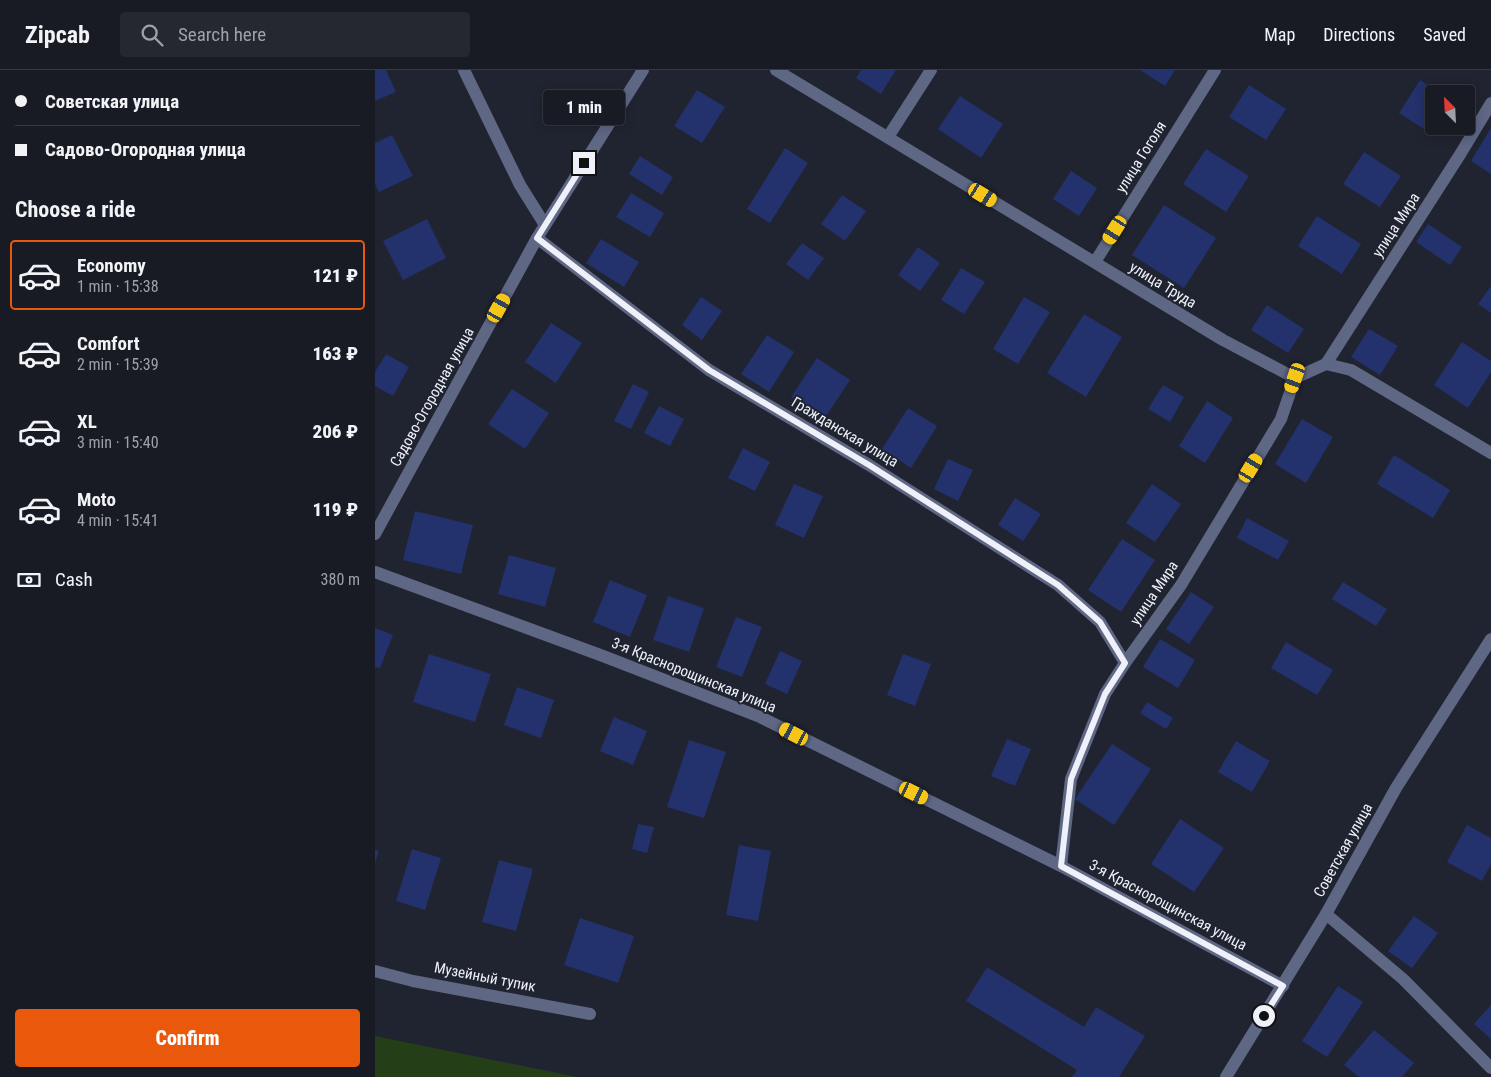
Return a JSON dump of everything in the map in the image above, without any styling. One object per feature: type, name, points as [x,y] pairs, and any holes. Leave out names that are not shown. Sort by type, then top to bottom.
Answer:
[{"type":"street","points":[[464,70],[520,185],[545,225]]},
{"type":"street","name":"Садово-Огородная улица","points":[[375,534],[537,238],[643,70]]},
{"type":"street","name":"улица Труда","points":[[776,70],[1223,340],[1295,378]]},
{"type":"street","points":[[888,137],[931,70]]},
{"type":"street","name":"улица Гоголя","points":[[1095,262],[1215,70]]},
{"type":"street","name":"улица Мира","points":[[1326,364],[1491,103]]},
{"type":"street","name":"Гражданская улица","points":[[537,238],[709,370],[869,465],[1058,585],[1100,622],[1125,663]]},
{"type":"street","points":[[1295,378],[1326,364],[1351,370],[1491,453]]},
{"type":"street","name":"улица Мира","points":[[1061,866],[1071,779],[1105,694],[1181,585],[1281,419],[1295,378]]},
{"type":"street","name":"3-я Краснорощинская улица","points":[[375,572],[603,656],[760,717],[1061,866],[1283,986]]},
{"type":"street","name":"Советская улица","points":[[1226,1077],[1326,914],[1396,788],[1491,639]]},
{"type":"street","points":[[1326,914],[1403,979],[1491,1068]]},
{"type":"street","name":"Музейный тупик","points":[[375,971],[590,1014]]},
{"type":"green space","points":[[375,1036],[577,1077],[375,1077]]},
{"type":"building","points":[[375,70],[386,70],[396,92],[375,101]]},
{"type":"building","points":[[861,70],[896,70],[881,94],[856,78]]},
{"type":"building","points":[[1140,70],[1175,70],[1165,86]]},
{"type":"building","points":[[1420,80],[1428,85],[1425,85],[1425,130],[1399,113]]},
{"type":"building","points":[[1249,85],[1286,109],[1266,140],[1229,117]]},
{"type":"building","points":[[697,90],[725,107],[702,143],[674,126]]},
{"type":"building","points":[[960,96],[1003,124],[981,158],[938,129]]},
{"type":"building","points":[[1491,128],[1491,174],[1471,161]]},
{"type":"building","points":[[392,135],[413,176],[379,192],[375,184],[375,143]]},
{"type":"building","points":[[785,148],[808,163],[770,223],[747,209]]},
{"type":"building","points":[[1206,149],[1249,176],[1226,212],[1183,184]]},
{"type":"building","points":[[1364,152],[1401,176],[1380,207],[1343,184]]},
{"type":"building","points":[[640,156],[673,177],[662,195],[629,174]]},
{"type":"building","points":[[1071,171],[1097,188],[1079,216],[1053,199]]},
{"type":"building","points":[[631,193],[664,213],[650,237],[616,217]]},
{"type":"building","points":[[842,195],[866,211],[845,241],[821,224]]},
{"type":"building","points":[[1164,205],[1216,238],[1184,288],[1132,255]]},
{"type":"building","points":[[1317,216],[1361,244],[1342,274],[1298,246]]},
{"type":"building","points":[[427,219],[446,258],[403,280],[383,241]]},
{"type":"building","points":[[1428,224],[1462,247],[1450,265],[1416,242]]},
{"type":"building","points":[[601,239],[639,262],[624,287],[586,263]]},
{"type":"building","points":[[802,243],[824,258],[808,280],[786,264]]},
{"type":"building","points":[[918,247],[940,263],[920,291],[898,275]]},
{"type":"building","points":[[961,268],[985,282],[964,314],[941,300]]},
{"type":"building","points":[[1491,286],[1491,313],[1478,304]]},
{"type":"building","points":[[701,297],[722,311],[702,340],[682,325]]},
{"type":"building","points":[[1024,297],[1050,312],[1018,364],[993,349]]},
{"type":"building","points":[[1267,305],[1304,329],[1288,353],[1251,330]]},
{"type":"building","points":[[1084,314],[1122,337],[1086,397],[1047,373]]},
{"type":"building","points":[[551,323],[582,343],[556,383],[525,362]]},
{"type":"building","points":[[1369,329],[1398,346],[1380,375],[1351,357]]},
{"type":"building","points":[[767,335],[794,352],[769,392],[741,374]]},
{"type":"building","points":[[1462,342],[1491,361],[1491,372],[1468,408],[1434,385]]},
{"type":"building","points":[[386,354],[409,367],[393,396],[375,386],[375,372]]},
{"type":"building","points":[[817,358],[850,380],[824,419],[791,397]]},
{"type":"building","points":[[633,384],[649,392],[631,429],[614,421]]},
{"type":"building","points":[[1163,385],[1184,397],[1170,422],[1148,409]]},
{"type":"building","points":[[512,389],[549,413],[525,449],[488,424]]},
{"type":"building","points":[[1207,401],[1233,418],[1205,463],[1179,446]]},
{"type":"building","points":[[659,406],[684,419],[670,446],[644,433]]},
{"type":"building","points":[[908,408],[937,426],[911,468],[882,449]]},
{"type":"building","points":[[1302,419],[1333,437],[1306,483],[1275,464]]},
{"type":"building","points":[[743,448],[770,462],[755,491],[728,478]]},
{"type":"building","points":[[1394,455],[1450,490],[1433,518],[1377,484]]},
{"type":"building","points":[[948,459],[973,470],[958,501],[934,489]]},
{"type":"building","points":[[794,484],[823,496],[804,538],[775,525]]},
{"type":"building","points":[[1152,484],[1181,504],[1155,542],[1126,523]]},
{"type":"building","points":[[1015,498],[1041,514],[1023,541],[998,525]]},
{"type":"building","points":[[415,511],[473,525],[461,574],[403,560]]},
{"type":"building","points":[[1247,518],[1289,541],[1278,560],[1237,538]]},
{"type":"building","points":[[1122,539],[1155,560],[1121,612],[1088,590]]},
{"type":"building","points":[[509,555],[556,568],[545,607],[498,594]]},
{"type":"building","points":[[610,580],[647,595],[630,637],[593,622]]},
{"type":"building","points":[[1343,582],[1387,609],[1376,626],[1332,599]]},
{"type":"building","points":[[1191,592],[1214,607],[1189,644],[1166,629]]},
{"type":"building","points":[[668,596],[704,608],[689,652],[653,640]]},
{"type":"building","points":[[736,617],[762,627],[742,677],[716,667]]},
{"type":"building","points":[[375,628],[393,635],[380,668],[375,667]]},
{"type":"building","points":[[1160,639],[1195,660],[1178,688],[1143,667]]},
{"type":"building","points":[[1286,642],[1333,670],[1317,695],[1271,668]]},
{"type":"building","points":[[780,651],[802,661],[787,694],[765,684]]},
{"type":"building","points":[[429,654],[491,674],[475,722],[413,702]]},
{"type":"building","points":[[903,654],[931,664],[915,706],[887,695]]},
{"type":"building","points":[[517,687],[554,700],[541,738],[504,725]]},
{"type":"building","points":[[1147,702],[1173,718],[1166,729],[1140,713]]},
{"type":"building","points":[[614,717],[647,731],[633,765],[600,751]]},
{"type":"building","points":[[1007,739],[1031,749],[1015,786],[991,776]]},
{"type":"building","points":[[689,740],[726,752],[704,818],[667,807]]},
{"type":"building","points":[[1236,741],[1270,761],[1252,792],[1218,772]]},
{"type":"building","points":[[1112,744],[1151,769],[1114,825],[1075,799]]},
{"type":"building","points":[[1180,819],[1224,848],[1194,892],[1151,864]]},
{"type":"building","points":[[638,824],[654,827],[647,853],[632,849]]},
{"type":"building","points":[[1467,825],[1491,838],[1491,864],[1482,881],[1447,862]]},
{"type":"building","points":[[739,845],[771,851],[758,921],[726,915]]},
{"type":"building","points":[[412,849],[441,858],[425,910],[396,901]]},
{"type":"building","points":[[375,850],[379,851],[375,863]]},
{"type":"building","points":[[499,860],[533,869],[516,931],[482,922]]},
{"type":"building","points":[[1414,916],[1438,933],[1412,968],[1388,951]]},
{"type":"building","points":[[580,918],[634,936],[618,983],[564,965]]},
{"type":"building","points":[[987,967],[1084,1027],[1096,1007],[1145,1036],[1119,1077],[1072,1077],[1077,1070],[966,1001]]},
{"type":"building","points":[[1338,986],[1363,1002],[1327,1057],[1302,1041]]},
{"type":"building","points":[[1491,1005],[1491,1039],[1474,1024]]},
{"type":"building","points":[[1374,1030],[1414,1063],[1402,1077],[1359,1077],[1344,1065]]},
{"type":"route","points":[[584,163],[537,238],[709,370],[869,465],[1058,585],[1100,622],[1125,663],[1105,694],[1071,779],[1061,866],[1283,986],[1264,1016]]}]
